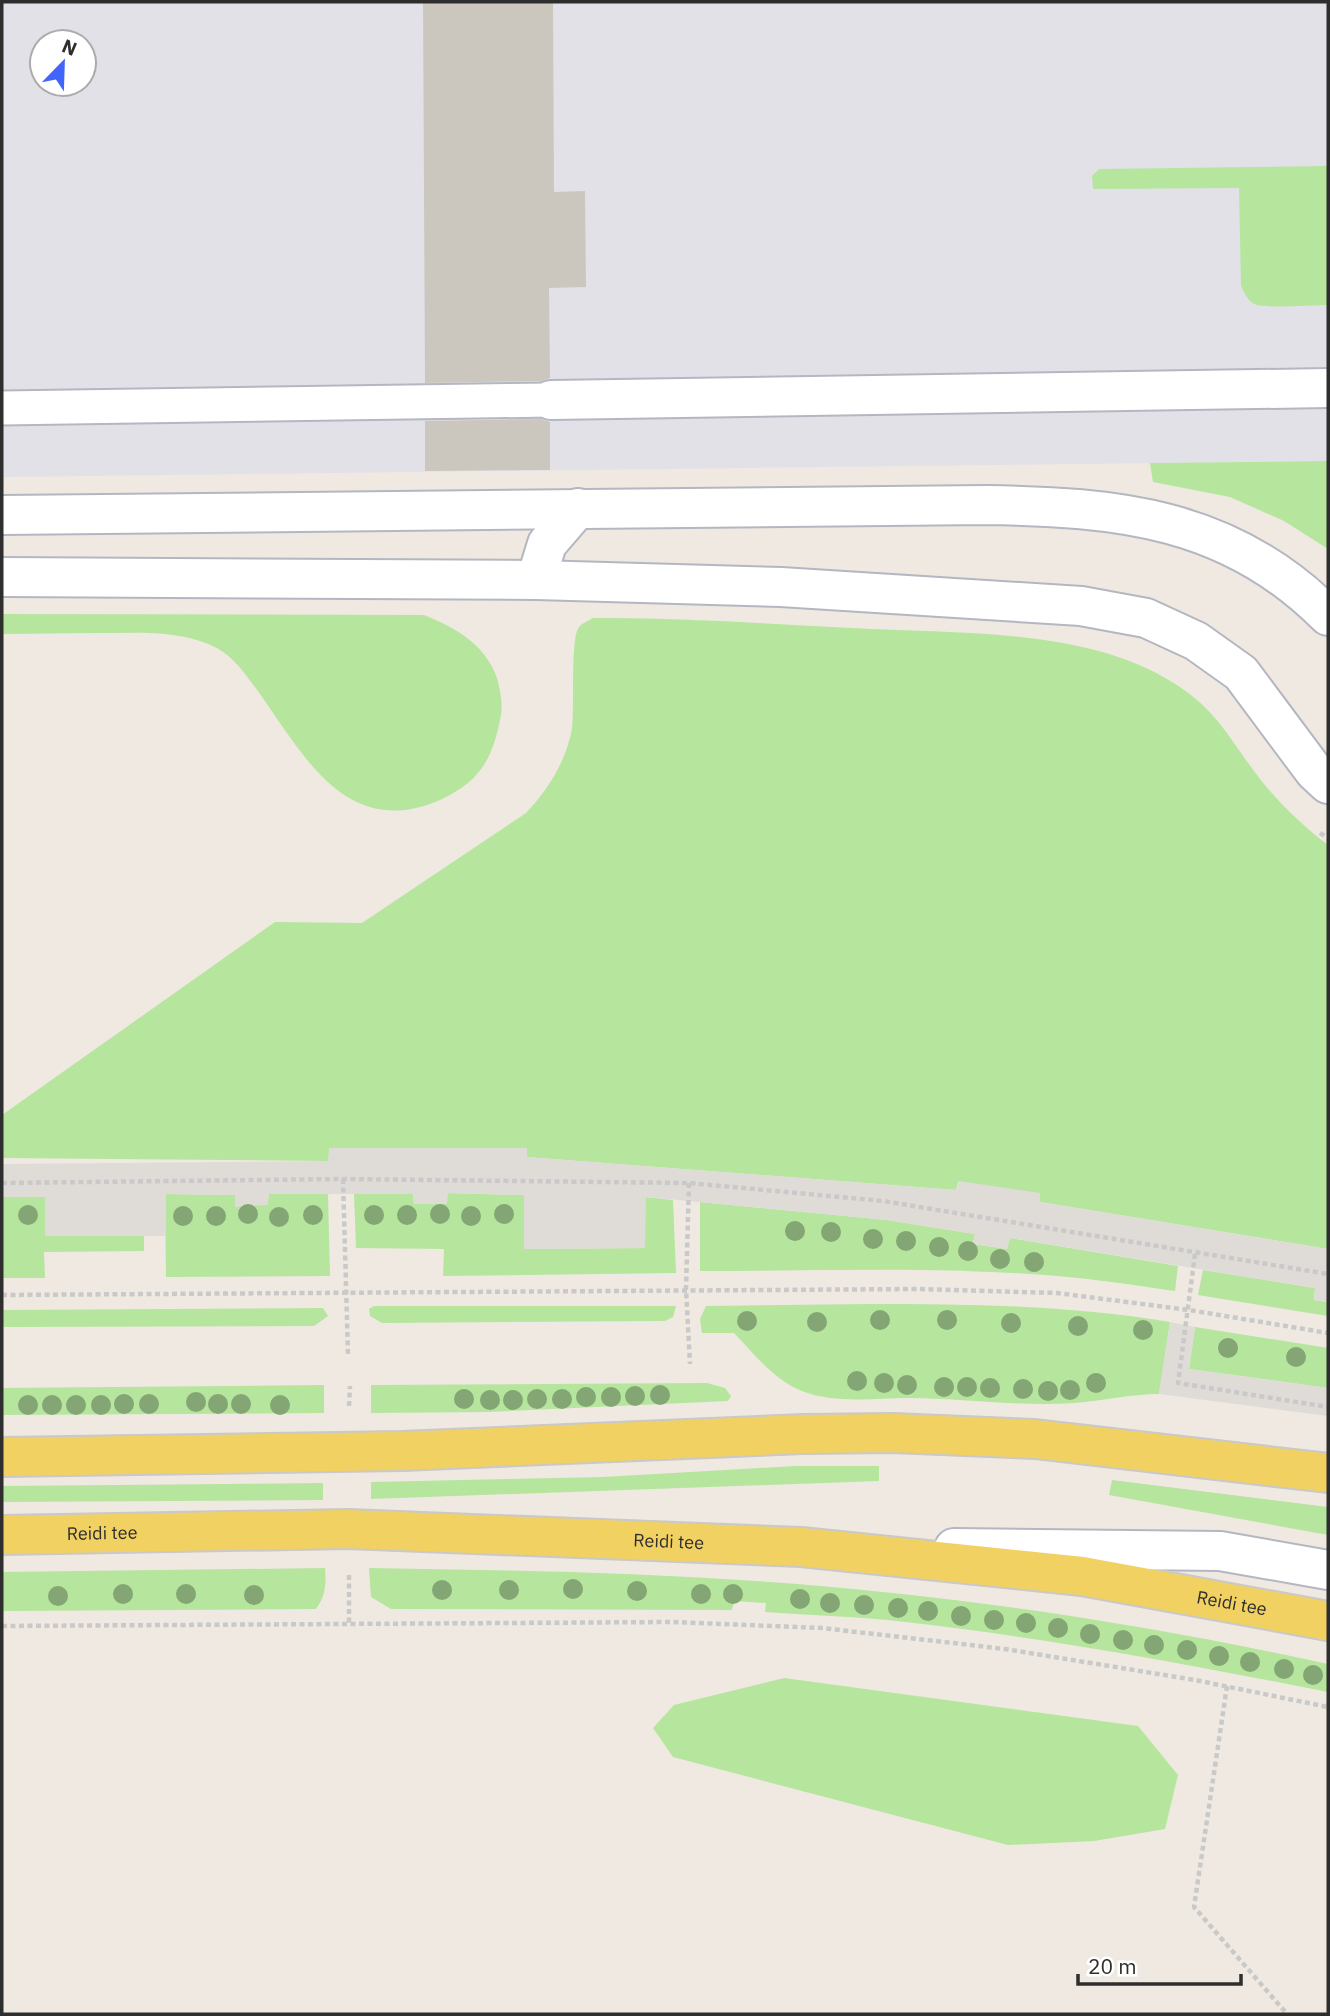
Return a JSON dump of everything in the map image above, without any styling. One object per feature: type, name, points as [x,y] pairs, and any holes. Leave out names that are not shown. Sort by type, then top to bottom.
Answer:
[{"type":"main road","points":[[2,1457],[402,1451],[803,1434],[893,1433],[1035,1439],[1328,1473]]},
{"type":"main road","name":"Reidi tee","points":[[2,1535],[348,1529],[801,1547],[1082,1576],[1328,1621]]},
{"type":"street","points":[[551,400],[1328,388]]},
{"type":"street","points":[[2,515],[986,505],[1097,509],[1175,525],[1233,546],[1286,578],[1328,616]]},
{"type":"street","points":[[536,580],[547,544],[578,508]]},
{"type":"street","points":[[2,577],[536,580],[781,587],[1081,606],[1146,618],[1196,641],[1241,673],[1314,771],[1328,785]]},
{"type":"street","points":[[801,1547],[1220,1551],[1328,1570]]},
{"type":"lane","points":[[2,408],[551,400]]},
{"type":"path","points":[[1315,828],[1328,838]]},
{"type":"path","points":[[343,1179],[348,1355]]},
{"type":"path","points":[[2,1183],[343,1179],[688,1183],[883,1201],[1328,1274]]},
{"type":"path","points":[[688,1183],[686,1289],[690,1364]]},
{"type":"path","points":[[1195,1254],[1178,1383],[1328,1407]]},
{"type":"path","points":[[2,1295],[686,1289],[918,1289],[1058,1293],[1189,1310],[1328,1333]]},
{"type":"path","points":[[349,1565],[349,1623]]},
{"type":"path","points":[[2,1626],[673,1622],[822,1629],[1005,1649],[1227,1686],[1328,1707]]},
{"type":"path","points":[[1227,1686],[1194,1907],[1287,2014]]},
{"type":"shaded area","points":[[2,2],[1328,2],[1328,461],[2,477]]},
{"type":"shaded area","points":[[329,1148],[527,1148],[527,1157],[956,1190],[959,1181],[1040,1193],[1040,1202],[1328,1249],[1328,1302],[1314,1300],[1315,1288],[1010,1238],[1007,1249],[973,1244],[975,1234],[887,1220],[646,1197],[645,1248],[524,1249],[524,1195],[448,1193],[447,1204],[414,1204],[413,1194],[269,1194],[268,1205],[235,1207],[235,1195],[166,1194],[166,1236],[45,1236],[45,1197],[2,1197],[2,1164],[328,1161]]},
{"type":"shaded area","points":[[1170,1322],[1195,1327],[1189,1369],[1328,1388],[1328,1416],[1159,1394]]},
{"type":"green space","points":[[1328,166],[1328,305],[1269,306],[1254,304],[1248,299],[1241,286],[1239,188],[1093,189],[1092,176],[1099,169]]},
{"type":"green space","points":[[1328,461],[1328,549],[1284,521],[1230,497],[1153,482],[1150,463]]},
{"type":"green space","points":[[2,614],[424,615],[468,639],[492,666],[501,701],[498,730],[483,767],[454,793],[408,810],[379,809],[354,801],[332,786],[294,743],[241,669],[217,648],[188,638],[158,633],[2,634]]},
{"type":"green space","points":[[593,618],[975,633],[1059,642],[1099,651],[1137,664],[1172,682],[1201,703],[1276,797],[1328,845],[1328,1249],[1040,1202],[1040,1194],[958,1182],[956,1190],[526,1157],[527,1149],[329,1149],[329,1161],[2,1158],[2,1115],[275,922],[362,923],[526,813],[549,785],[561,764],[569,741],[573,719],[576,634],[580,626]]},
{"type":"green space","points":[[447,1193],[524,1195],[525,1249],[645,1248],[645,1197],[673,1200],[676,1273],[443,1276],[444,1249],[356,1248],[354,1194],[413,1194],[414,1204],[447,1203]]},
{"type":"green space","points":[[165,1194],[235,1195],[235,1206],[268,1194],[328,1194],[330,1276],[166,1277]]},
{"type":"green space","points":[[2,1197],[45,1197],[45,1236],[144,1235],[144,1251],[44,1252],[45,1278],[2,1278]]},
{"type":"green space","points":[[700,1202],[887,1220],[975,1234],[973,1244],[1007,1249],[1010,1238],[1178,1266],[1175,1291],[1067,1277],[990,1272],[700,1271]]},
{"type":"green space","points":[[1203,1270],[1315,1288],[1314,1300],[1328,1302],[1328,1316],[1198,1295]]},
{"type":"green space","points":[[869,1304],[1058,1309],[1170,1322],[1159,1394],[1053,1404],[929,1398],[827,1398],[802,1391],[782,1380],[734,1333],[702,1333],[700,1319],[706,1306]]},
{"type":"green space","points":[[374,1306],[676,1306],[673,1317],[665,1321],[382,1323],[370,1316],[369,1309]]},
{"type":"green space","points":[[323,1308],[328,1316],[314,1326],[2,1327],[2,1310]]},
{"type":"green space","points":[[1195,1327],[1328,1348],[1328,1388],[1189,1369]]},
{"type":"green space","points":[[707,1383],[725,1388],[731,1396],[728,1401],[488,1412],[371,1413],[371,1385]]},
{"type":"green space","points":[[324,1385],[324,1413],[2,1415],[2,1388]]},
{"type":"green space","points":[[795,1466],[879,1466],[879,1481],[371,1499],[371,1482],[603,1477]]},
{"type":"green space","points":[[1112,1480],[1328,1507],[1328,1535],[1109,1495]]},
{"type":"green space","points":[[323,1483],[323,1500],[2,1502],[2,1486]]},
{"type":"green space","points":[[325,1568],[325,1589],[316,1609],[2,1611],[2,1572]]},
{"type":"green space","points":[[369,1568],[708,1578],[972,1602],[1115,1623],[1328,1664],[1328,1692],[999,1634],[888,1620],[765,1612],[766,1603],[734,1601],[732,1610],[391,1609],[371,1597]]},
{"type":"green space","points":[[784,1678],[1138,1726],[1178,1775],[1165,1829],[1094,1841],[1008,1845],[673,1757],[653,1728],[674,1705]]},
{"type":"building","points":[[423,2],[553,2],[554,192],[585,191],[586,287],[549,288],[550,378],[541,381],[425,383]]},
{"type":"building","points":[[541,419],[550,422],[550,470],[425,471],[425,421]]}]
